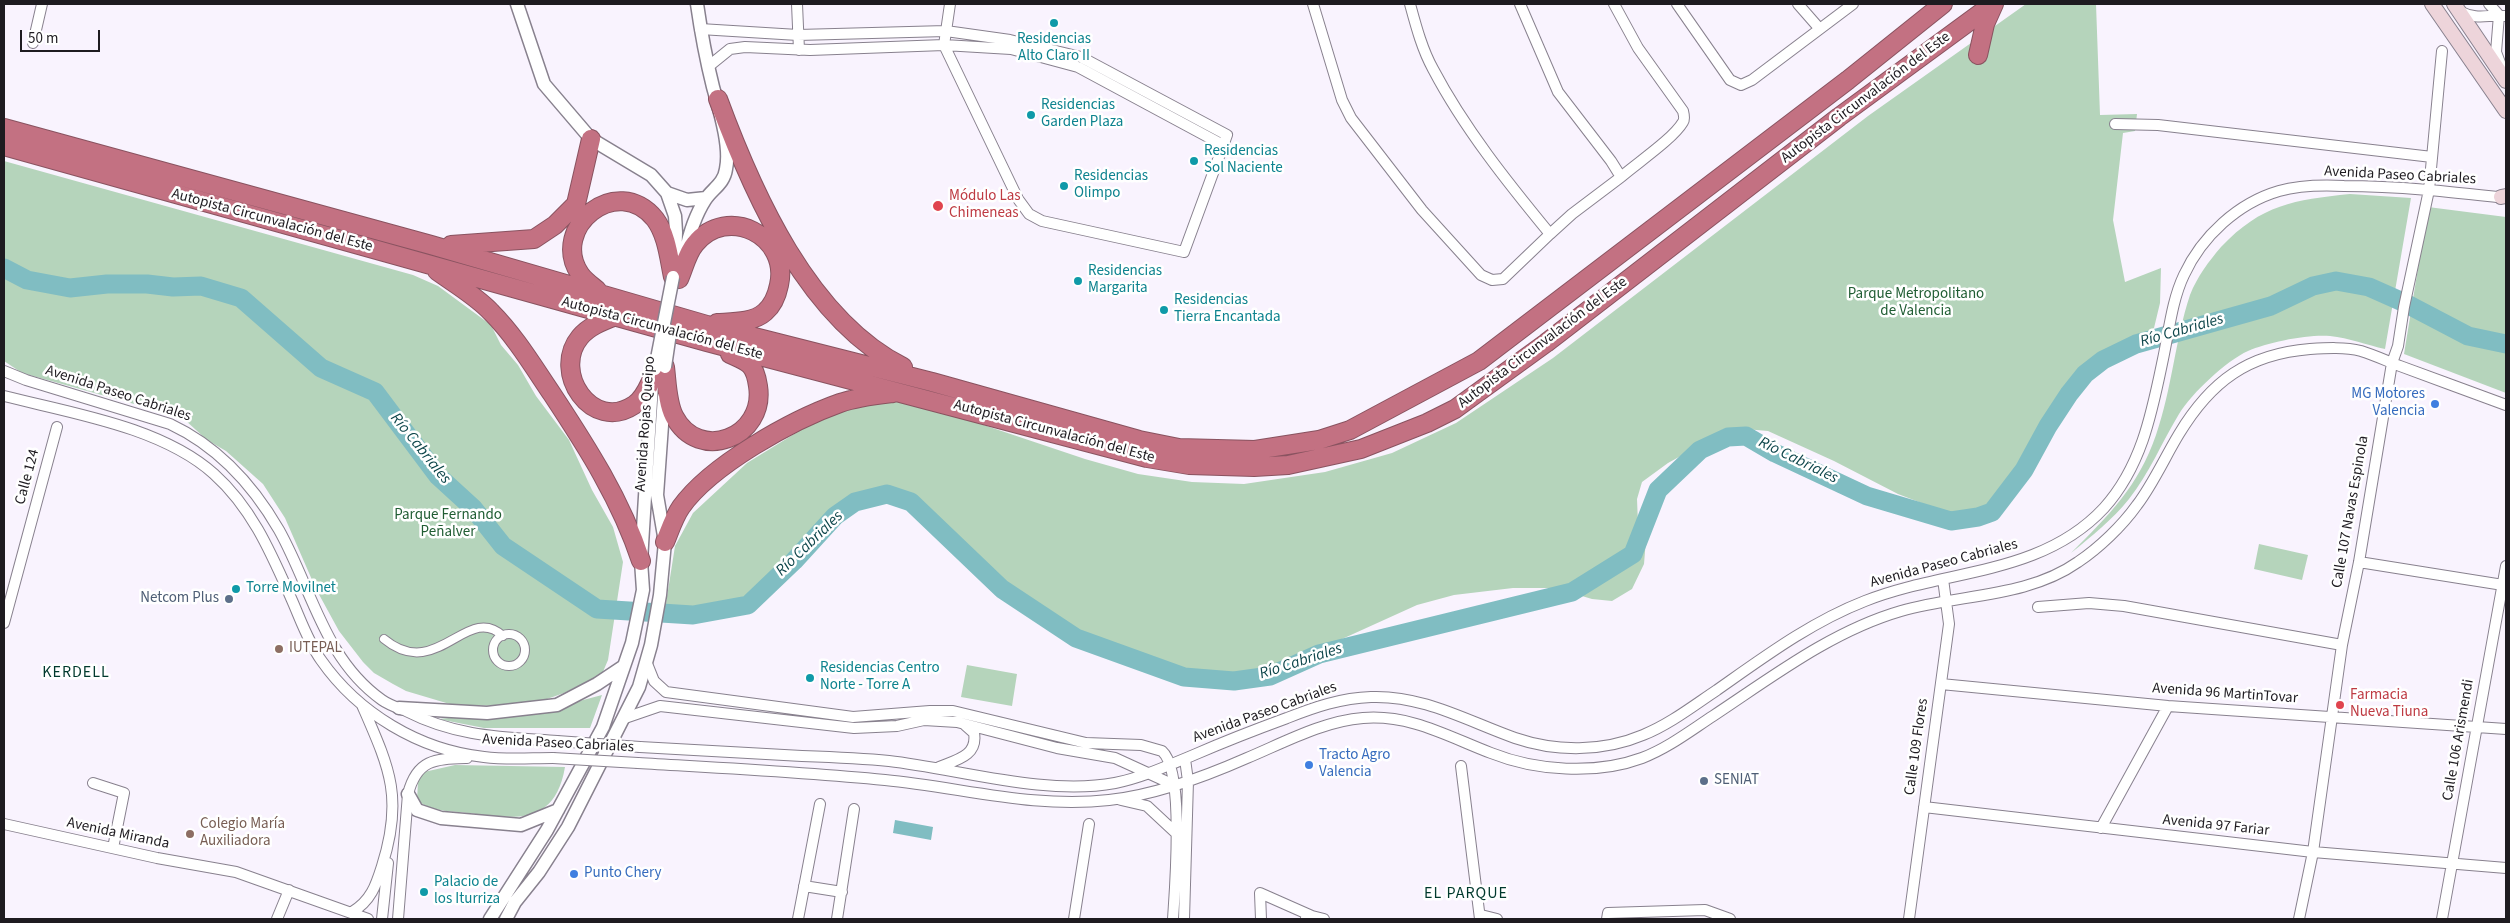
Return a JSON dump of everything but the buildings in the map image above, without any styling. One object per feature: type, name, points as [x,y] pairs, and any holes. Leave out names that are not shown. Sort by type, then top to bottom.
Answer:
[{"type":"highway","name":"Autopista Circunvalación del Este","points":[[4,128],[431,245],[707,324],[932,382],[1115,434],[1179,448],[1254,450],[1319,440],[1350,430],[1479,361],[1848,80],[1943,4]]},
{"type":"highway","points":[[1948,37],[1968,38],[1974,43],[1978,54],[1985,24],[1994,4]]},
{"type":"highway","name":"Autopista Circunvalación del Este","points":[[4,146],[707,342],[1147,458],[1189,465],[1254,467],[1288,465],[1361,448],[1427,423],[1455,409],[1479,393],[1839,117],[1994,4]]},
{"type":"highway","points":[[718,99],[752,184],[790,252],[829,309],[856,337],[882,357],[932,382]]},
{"type":"highway","points":[[431,245],[475,245],[534,238],[555,225],[576,204],[591,140]]},
{"type":"highway","points":[[601,293],[580,274],[573,259],[573,248],[576,232],[583,219],[592,209],[606,203],[635,204],[647,211],[655,220],[667,246],[676,278]]},
{"type":"highway","points":[[676,278],[693,245],[702,236],[722,226],[746,228],[758,234],[776,252],[781,273],[773,302],[764,313],[750,319],[707,324]]},
{"type":"highway","points":[[426,263],[491,311],[529,358],[581,437],[605,478],[632,534],[641,561]]},
{"type":"highway","points":[[616,316],[592,326],[575,344],[572,360],[574,387],[590,406],[612,411],[624,410],[635,405],[645,394],[657,371]]},
{"type":"highway","points":[[657,371],[675,416],[691,436],[702,440],[714,441],[736,436],[749,425],[759,404],[756,376],[750,365],[707,342]]},
{"type":"highway","points":[[665,542],[681,507],[719,470],[750,449],[805,417],[842,402],[902,392]]},
{"type":"main road","points":[[2432,4],[2506,112]]},
{"type":"main road","points":[[2456,7],[2506,81]]},
{"type":"street","points":[[33,43],[42,4]]},
{"type":"street","points":[[517,4],[544,84],[591,140],[652,175],[667,193],[687,200],[706,198]]},
{"type":"street","name":"Avenida Rojas Queipo","points":[[490,919],[558,810],[604,727],[632,643],[643,590],[641,561],[657,371],[676,278],[689,233],[706,198],[715,191],[726,172],[727,162],[718,99],[700,29],[697,4]]},
{"type":"street","points":[[797,4],[799,50]]},
{"type":"street","points":[[950,4],[944,45],[1018,199],[1029,214],[1042,222],[1184,252],[1225,140]]},
{"type":"street","points":[[1313,4],[1339,92],[1351,118],[1422,210],[1481,275],[1492,280],[1504,279],[1572,214],[1621,177],[1683,123],[1683,111],[1638,48],[1614,4]]},
{"type":"street","points":[[1410,4],[1418,34],[1432,68],[1488,154],[1550,234]]},
{"type":"street","points":[[1520,4],[1558,92],[1621,177]]},
{"type":"street","points":[[1677,4],[1735,84],[1741,85],[1752,80],[1853,4]]},
{"type":"street","points":[[1798,4],[1819,28]]},
{"type":"street","points":[[2489,4],[2503,15]]},
{"type":"street","points":[[2456,7],[2470,16],[2483,18],[2503,15]]},
{"type":"street","points":[[2503,15],[2496,35],[2496,52],[2506,81]]},
{"type":"street","points":[[700,29],[798,35],[946,31],[1010,40],[1080,57],[1225,140]]},
{"type":"street","points":[[709,66],[730,49],[745,47],[799,50],[944,45],[1011,49],[1078,67],[1225,140]]},
{"type":"street","name":"Calle 107 Navas Espinola","points":[[2299,919],[2313,852],[2342,645],[2359,562],[2392,363],[2398,346],[2429,190],[2442,51]]},
{"type":"street","points":[[2115,124],[2168,126],[2432,156]]},
{"type":"street","name":"Avenida Paseo Cabriales","points":[[4,371],[26,380],[170,424],[191,434],[221,456],[262,503],[280,531],[321,626],[358,680],[383,700],[441,727],[469,734],[557,741],[884,760],[1022,782],[1077,787],[1113,783],[1152,773],[1336,700],[1374,696],[1410,700],[1445,709],[1520,740],[1560,748],[1599,748],[1641,736],[1673,720],[1778,647],[1832,616],[1894,590],[2020,561],[2051,548],[2081,529],[2106,506],[2132,466],[2148,429],[2176,295],[2196,252],[2230,216],[2254,202],[2281,191],[2320,186],[2429,190],[2504,197]]},
{"type":"street","name":"Avenida Rojas Queipo","points":[[667,193],[675,216],[676,278]]},
{"type":"street","name":"Avenida Paseo Cabriales","points":[[4,396],[130,429],[184,451],[214,474],[246,508],[260,532],[319,658],[334,677],[362,704],[397,730],[417,740],[485,757],[552,758],[884,780],[1041,802],[1074,804],[1117,799],[1188,781],[1287,741],[1360,718],[1386,718],[1413,722],[1496,755],[1542,765],[1582,768],[1639,759],[1669,746],[1793,663],[1842,634],[1898,612],[1945,600],[1991,594],[2044,581],[2077,563],[2107,538],[2137,506],[2192,413],[2216,386],[2241,368],[2272,354],[2333,348],[2361,351],[2506,405]]},
{"type":"street","name":"Avenida Rojas Queipo","points":[[506,919],[515,902],[539,872],[568,827],[625,718],[639,687],[651,645],[660,595],[665,542],[657,495],[663,419],[657,371]]},
{"type":"street","name":"Calle 124","points":[[4,622],[57,427]]},
{"type":"street","points":[[2359,562],[2503,585]]},
{"type":"street","name":"Calle 106 Arismendi","points":[[2442,919],[2506,566]]},
{"type":"street","name":"Calle 109 Flores","points":[[1909,919],[1949,624],[1943,579]]},
{"type":"street","points":[[2038,606],[2089,603],[2124,606],[2342,645]]},
{"type":"street","points":[[384,639],[394,647],[417,653],[427,652],[473,629],[492,629],[503,636],[515,636],[523,644],[523,656],[515,665],[503,665],[494,656],[494,644],[503,636]]},
{"type":"street","points":[[646,661],[654,681],[666,692],[854,717],[930,710],[953,711],[1086,743],[1141,745],[1162,751],[1171,766],[1174,785],[1176,834],[1174,919]]},
{"type":"street","points":[[399,708],[487,713],[556,705],[597,684],[624,666]]},
{"type":"street","name":"Avenida 96 MartinTovar","points":[[1941,684],[2168,706],[2506,729]]},
{"type":"street","points":[[362,704],[389,770],[394,803],[382,919]]},
{"type":"street","name":"Avenida Paseo Cabriales","points":[[625,718],[660,706],[854,728],[898,726],[924,720],[958,722],[1057,748],[1115,758],[1152,773],[1174,785]]},
{"type":"street","points":[[2101,828],[2168,706]]},
{"type":"street","points":[[938,768],[965,756],[973,749],[976,741],[974,733],[958,722]]},
{"type":"street","points":[[398,919],[408,794],[411,782],[421,766],[438,759],[485,757]]},
{"type":"street","points":[[1184,919],[1188,781],[1185,759]]},
{"type":"street","points":[[1461,766],[1480,917],[1497,919]]},
{"type":"street","points":[[93,783],[124,793],[113,848]]},
{"type":"street","points":[[408,794],[417,810],[441,818],[520,825],[558,810]]},
{"type":"street","points":[[1117,799],[1146,806],[1176,834]]},
{"type":"street","points":[[798,919],[820,804]]},
{"type":"street","name":"Avenida 97 Fariar","points":[[1924,807],[2313,852],[2506,868]]},
{"type":"street","points":[[837,919],[854,809]]},
{"type":"street","name":"Avenida Miranda","points":[[4,824],[236,872],[368,919]]},
{"type":"street","points":[[1074,919],[1089,824]]},
{"type":"street","points":[[352,912],[362,906],[374,890],[390,842]]},
{"type":"street","points":[[804,886],[842,892]]},
{"type":"street","points":[[277,919],[289,890]]},
{"type":"street","points":[[1261,919],[1260,894],[1307,918],[1324,919]]},
{"type":"street","points":[[1607,918],[1608,913],[1685,909],[1705,910],[1730,919]]},
{"type":"green space","name":"Parque Metropolitano de Valencia","points":[[2026,4],[2096,4],[2100,115],[2137,114],[2135,131],[2123,133],[2113,220],[2125,282],[2161,268],[2160,303],[2154,328],[2115,350],[2090,368],[2063,403],[2033,450],[2014,489],[1994,509],[1953,515],[1898,494],[1834,461],[1768,431],[1745,429],[1708,441],[1668,463],[1642,482],[1637,499],[1638,524],[1646,539],[1644,564],[1632,589],[1612,601],[1592,599],[1555,588],[1513,588],[1454,595],[1417,605],[1267,673],[1233,678],[1201,678],[1165,671],[1117,656],[1062,630],[1019,605],[922,510],[901,497],[863,495],[828,514],[742,609],[681,617],[664,616],[675,546],[693,513],[747,463],[817,420],[848,408],[896,401],[936,409],[1085,459],[1138,474],[1192,482],[1244,484],[1325,472],[1392,453],[1456,423],[1553,358],[1868,116]]},
{"type":"green space","name":"Parque Fernando Peñalver","points":[[4,161],[413,275],[438,286],[491,325],[501,345],[518,365],[536,396],[569,440],[592,490],[613,527],[623,562],[608,660],[602,674],[564,693],[547,699],[504,706],[453,705],[406,691],[374,673],[339,631],[316,589],[285,518],[263,484],[226,451],[207,440],[185,420],[174,415],[22,373],[4,361]]},
{"type":"green space","points":[[2350,194],[2411,198],[2385,349],[2330,336],[2300,337],[2256,348],[2239,356],[2210,378],[2192,397],[2179,414],[2149,469],[2129,499],[2109,521],[2071,553],[2121,499],[2149,453],[2161,418],[2190,295],[2212,258],[2236,233],[2265,213],[2295,202]]},
{"type":"green space","points":[[2428,207],[2506,217],[2506,393],[2404,354]]},
{"type":"green space","points":[[2259,544],[2308,555],[2302,580],[2254,569]]},
{"type":"green space","points":[[967,665],[1017,674],[1012,706],[961,697]]},
{"type":"green space","points":[[602,695],[590,728],[484,728],[438,719],[553,708]]},
{"type":"green space","points":[[455,765],[565,767],[560,786],[552,800],[542,809],[517,817],[435,809],[417,800],[418,782],[424,772]]},
{"type":"water","points":[[895,820],[933,827],[931,840],[893,833]]},
{"type":"waterway","name":"Río Cabriales","points":[[4,268],[27,280],[70,288],[107,284],[147,284],[173,287],[201,286],[241,298],[321,368],[375,392],[438,476],[473,508],[503,546],[597,609],[693,615],[748,605],[794,561],[835,516],[855,502],[887,494],[911,502],[1002,589],[1076,638],[1184,677],[1234,681],[1270,676],[1319,654],[1572,592],[1633,554],[1658,490],[1700,450],[1728,437],[1746,436],[1775,453],[1867,496],[1951,521],[1978,517],[1992,512],[2024,470],[2048,426],[2069,394],[2085,374],[2103,360],[2136,344],[2271,306],[2313,286],[2336,281],[2369,287],[2405,303],[2468,336],[2506,344]]},
{"type":"place","name":"Residencias Alto Claro II","points":[[1054,23]]},
{"type":"place","name":"Residencias Garden Plaza","points":[[1031,115]]},
{"type":"place","name":"Residencias Sol Naciente","points":[[1194,161]]},
{"type":"place","name":"Residencias Olimpo","points":[[1064,186]]},
{"type":"place","name":"Módulo Las Chimeneas","points":[[938,206]]},
{"type":"place","name":"Residencias Margarita","points":[[1078,281]]},
{"type":"place","name":"Residencias Tierra Encantada","points":[[1164,310]]},
{"type":"place","name":"MG Motores Valencia","points":[[2435,404]]},
{"type":"place","name":"Torre Movilnet","points":[[236,589]]},
{"type":"place","name":"Netcom Plus","points":[[229,599]]},
{"type":"place","name":"IUTEPAL","points":[[279,649]]},
{"type":"place","name":"Residencias Centro Norte - Torre A","points":[[810,678]]},
{"type":"place","name":"Farmacia Nueva Tiuna","points":[[2340,705]]},
{"type":"place","name":"Tracto Agro Valencia","points":[[1309,765]]},
{"type":"place","name":"SENIAT","points":[[1704,781]]},
{"type":"place","name":"Colegio María Auxiliadora","points":[[190,834]]},
{"type":"place","name":"Punto Chery","points":[[574,874]]},
{"type":"place","name":"Palacio de los Iturriza","points":[[424,892]]},
{"type":"district","name":"KERDELL","points":[[76,673]]},
{"type":"district","name":"EL PARQUE","points":[[1466,894]]}]
